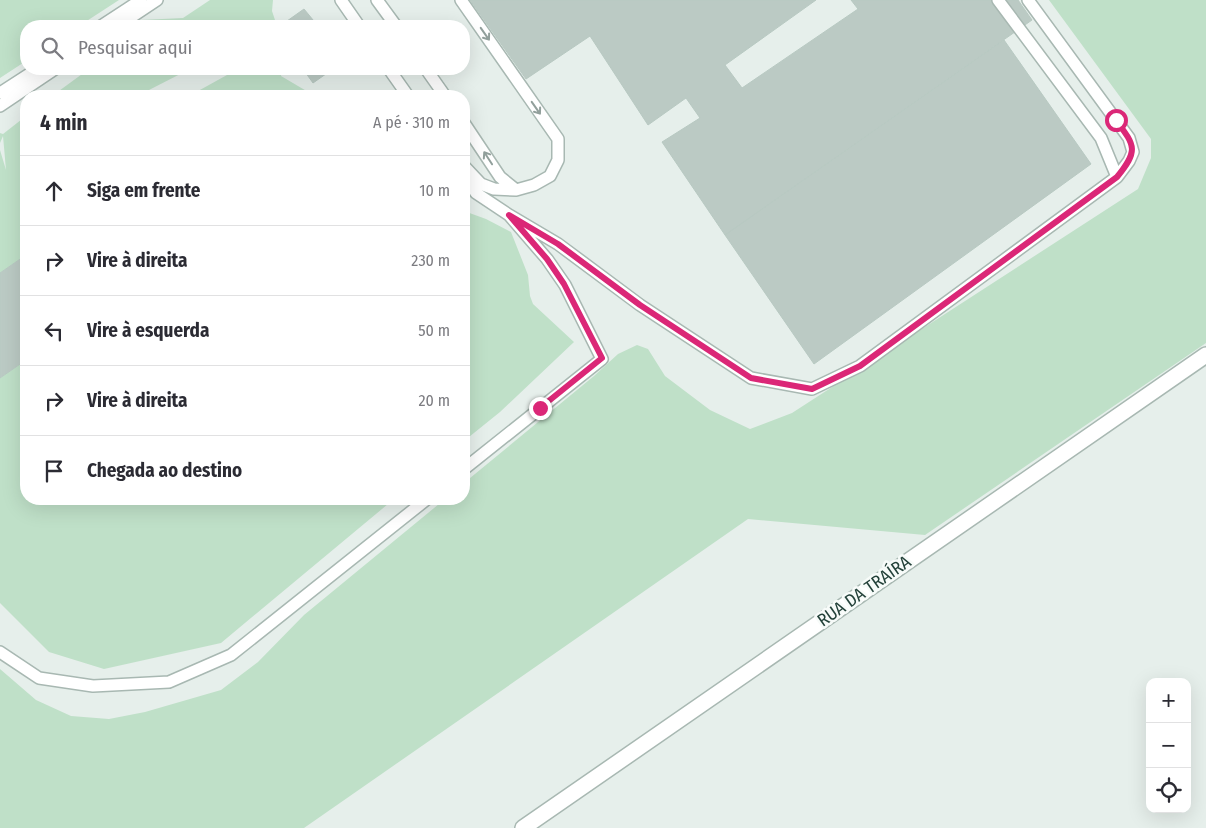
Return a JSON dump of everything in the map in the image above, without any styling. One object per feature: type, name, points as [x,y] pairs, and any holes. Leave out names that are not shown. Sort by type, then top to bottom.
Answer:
[{"type":"street","name":"RUA DA TRAÍRA","points":[[523,828],[1206,354]]},
{"type":"lane","points":[[110,20],[141,0]]},
{"type":"lane","points":[[127,20],[156,0]]},
{"type":"lane","points":[[341,0],[356,20]]},
{"type":"lane","points":[[377,0],[392,20]]},
{"type":"lane","points":[[461,0],[558,138],[558,160],[550,176],[534,186],[516,190],[494,189],[481,184],[470,172]]},
{"type":"lane","points":[[998,0],[1101,138],[1117,177]]},
{"type":"lane","points":[[470,184],[476,193],[558,244],[640,305],[751,378],[812,389],[860,366],[1117,177],[1129,161],[1133,152],[1129,138],[1028,0]]},
{"type":"lane","points":[[0,93],[28,75]]},
{"type":"lane","points":[[24,90],[47,75]]},
{"type":"lane","points":[[393,75],[404,90]]},
{"type":"lane","points":[[430,75],[441,90]]},
{"type":"lane","points":[[0,106],[20,93]]},
{"type":"lane","points":[[470,132],[500,177],[516,190]]},
{"type":"lane","points":[[470,464],[602,358],[564,284],[547,259],[509,215]]},
{"type":"lane","points":[[0,652],[39,678],[93,686],[169,682],[231,655],[419,505]]},
{"type":"green space","points":[[0,0],[119,0],[88,20],[20,20],[20,65],[0,78]]},
{"type":"green space","points":[[210,0],[273,0],[272,11],[275,20],[141,20],[183,18]]},
{"type":"green space","points":[[1049,0],[1206,0],[1206,343],[925,535],[748,519],[304,828],[0,828],[0,669],[36,700],[71,716],[109,719],[145,712],[221,690],[258,662],[304,615],[438,505],[470,505],[470,478],[618,354],[637,345],[648,349],[665,376],[710,410],[750,429],[792,413],[1138,189],[1151,158],[1151,139]]},
{"type":"green space","points":[[81,75],[178,75],[149,90],[60,90]]},
{"type":"green space","points":[[227,75],[281,75],[305,90],[200,90]]},
{"type":"green space","points":[[20,121],[20,259],[0,273],[0,150],[6,170],[3,136],[0,143],[0,133],[3,134]]},
{"type":"green space","points":[[470,213],[511,232],[528,275],[530,296],[533,304],[574,342],[500,412],[470,436]]},
{"type":"green space","points":[[20,364],[20,505],[387,505],[221,643],[104,669],[49,652],[0,603],[0,378]]},
{"type":"building","points":[[470,0],[816,0],[725,65],[742,88],[858,9],[851,0],[1018,0],[1032,20],[725,235],[662,142],[700,118],[686,98],[648,125],[590,36],[526,79]]},
{"type":"building","points":[[304,9],[313,20],[288,20]]},
{"type":"building","points":[[1004,40],[1091,164],[814,364],[725,235]]},
{"type":"building","points":[[307,75],[324,75],[313,83]]},
{"type":"building","points":[[20,259],[20,364],[0,378],[0,273]]},
{"type":"route","points":[[540,408],[602,358],[564,284],[547,259],[509,215],[558,244],[640,305],[751,378],[812,389],[860,366],[1117,177],[1133,152],[1129,138],[1116,120]]}]
